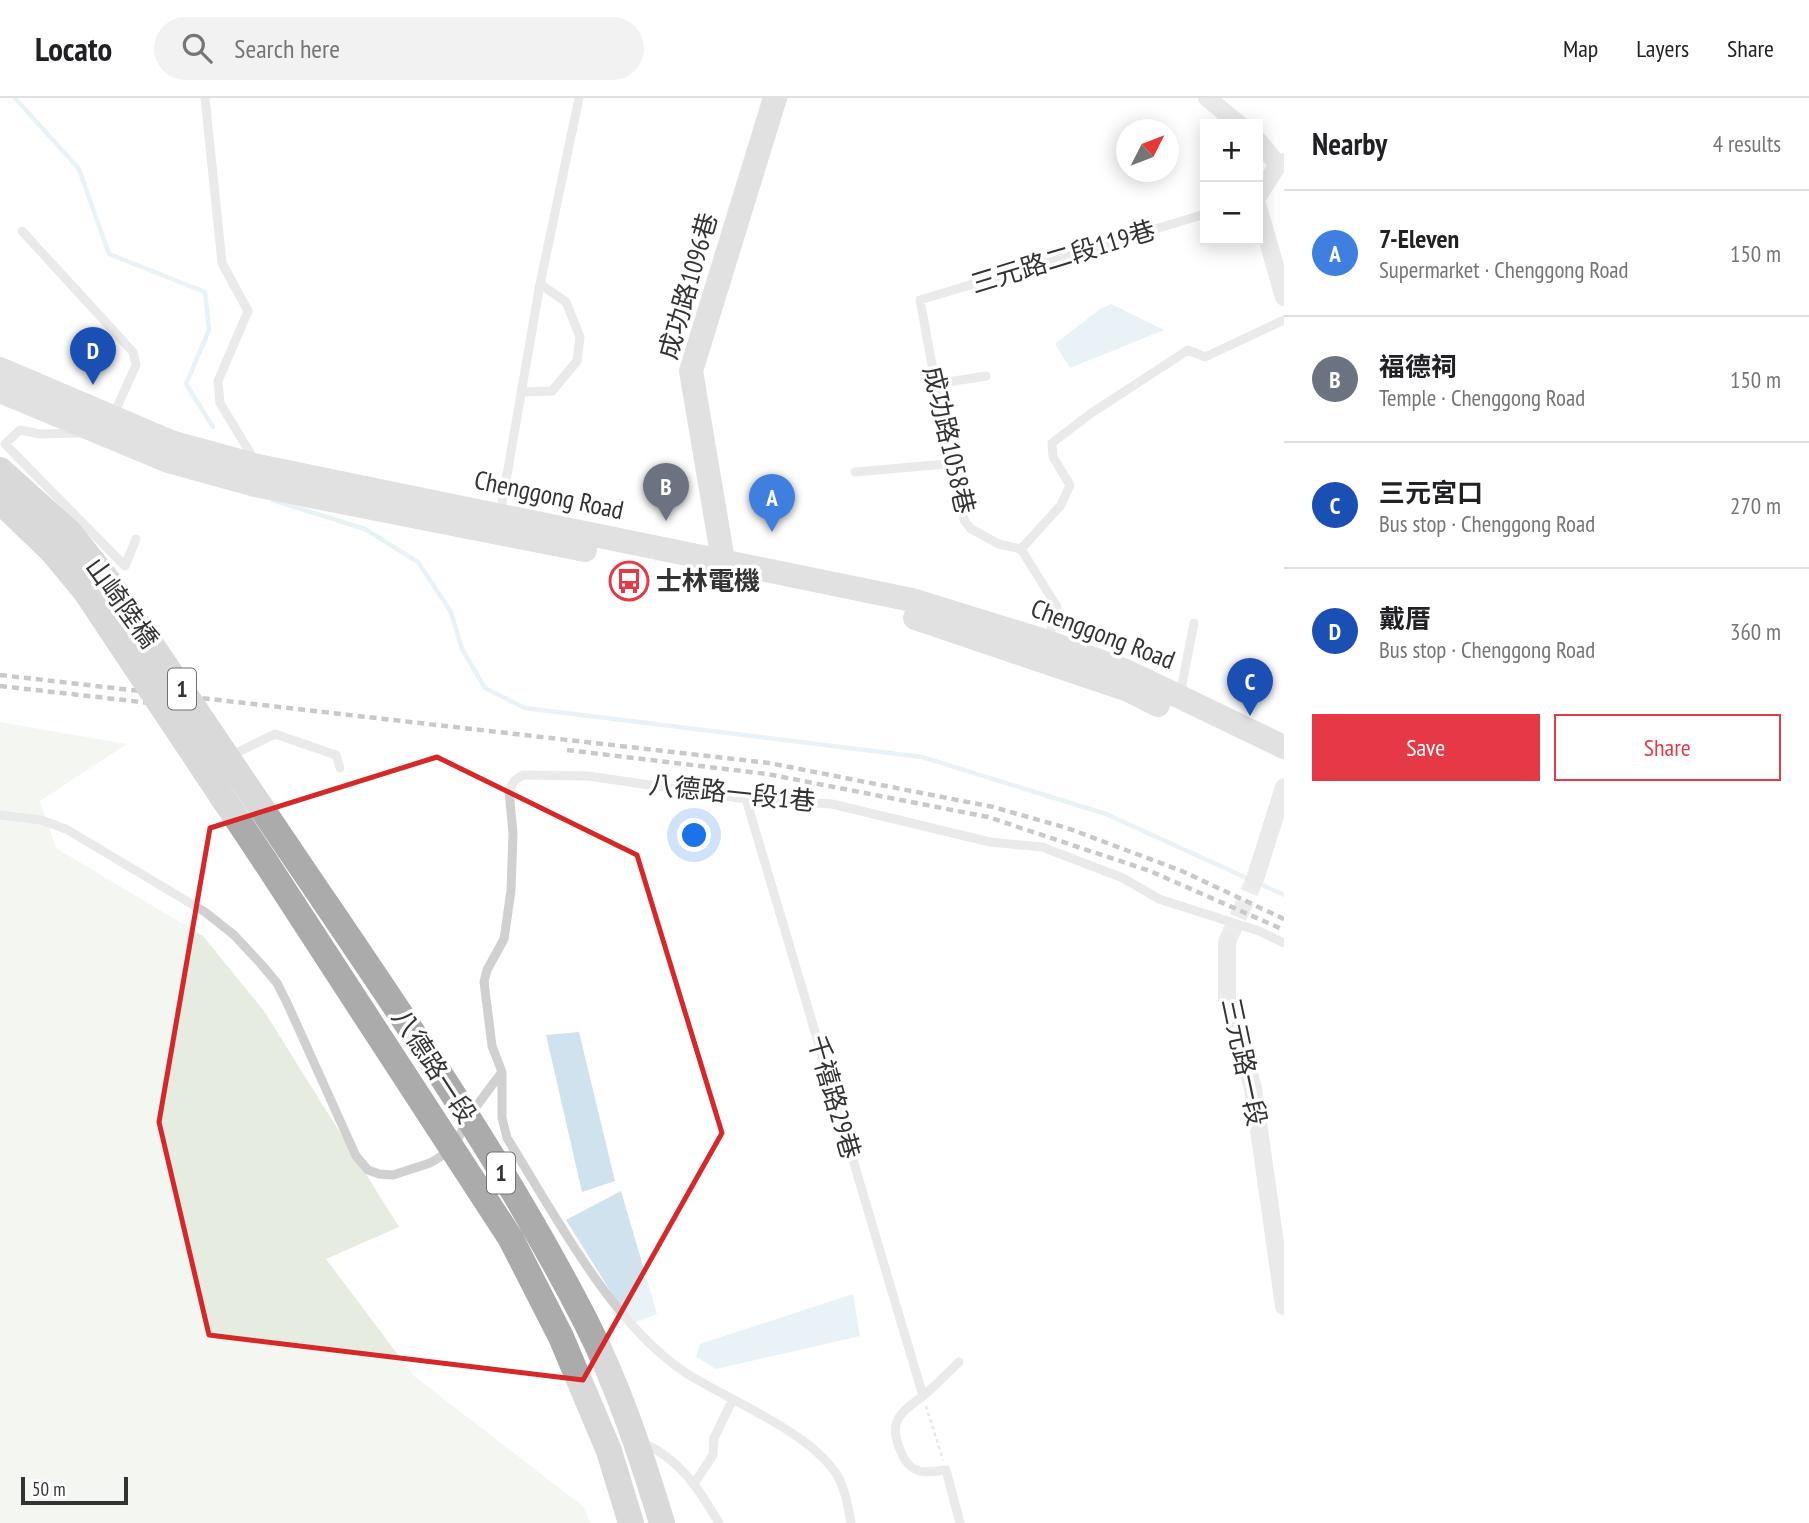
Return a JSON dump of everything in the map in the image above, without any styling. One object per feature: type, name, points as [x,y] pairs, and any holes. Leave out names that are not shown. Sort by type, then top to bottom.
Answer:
[{"type":"main road","name":"1","points":[[0,470],[62,542]]},
{"type":"main road","name":"1","points":[[0,500],[62,542]]},
{"type":"main road","name":"山崎陸橋","points":[[62,542],[109,582],[229,756],[289,849]]},
{"type":"main road","name":"山崎陸橋","points":[[62,542],[86,592],[265,861]]},
{"type":"main road","name":"八德路一段","points":[[289,849],[469,1116],[585,1321],[623,1446],[631,1523]]},
{"type":"main road","name":"八德路一段","points":[[265,861],[511,1239],[662,1523]]},
{"type":"street","name":"成功路1096巷","points":[[722,568],[691,371],[775,98]]},
{"type":"street","points":[[1207,98],[1234,119]]},
{"type":"street","points":[[1263,145],[1281,164],[1263,189]]},
{"type":"street","points":[[1263,224],[1284,297]]},
{"type":"street","name":"Chenggong Road","points":[[0,369],[107,425],[168,461],[257,476],[722,568],[1126,671],[1284,747]]},
{"type":"street","name":"Chenggong Road","points":[[0,391],[107,425]]},
{"type":"street","name":"Chenggong Road","points":[[1044,651],[1284,765]]},
{"type":"street","points":[[1255,879],[1284,787]]},
{"type":"street","name":"三元路一段","points":[[1227,942],[1227,999],[1253,1088],[1279,1226],[1284,1306]]},
{"type":"lane","points":[[205,98],[222,263],[248,311],[218,381],[220,402],[257,476]]},
{"type":"lane","points":[[498,525],[540,284],[579,98]]},
{"type":"lane","name":"三元路二段119巷","points":[[920,300],[1200,216]]},
{"type":"lane","points":[[22,231],[133,352],[136,365],[107,425],[40,434],[20,429],[5,444],[125,566],[136,539]]},
{"type":"lane","points":[[521,392],[552,391],[577,361],[580,337],[566,302],[540,284]]},
{"type":"lane","name":"成功路1058巷","points":[[920,300],[942,419],[958,463],[964,520],[971,529],[999,544],[1021,549]]},
{"type":"lane","points":[[1044,651],[1056,607],[1021,549],[1061,505],[1070,485],[1053,457],[1052,443],[1090,414],[1188,350],[1205,358],[1284,320]]},
{"type":"lane","points":[[935,384],[986,376]]},
{"type":"lane","points":[[855,472],[958,463]]},
{"type":"lane","points":[[1180,697],[1194,623]]},
{"type":"lane","points":[[229,756],[275,734],[335,755],[340,768]]},
{"type":"lane","name":"八德路一段1巷","points":[[502,1072],[492,1046],[484,982],[487,970],[504,939],[511,891],[513,833],[509,791],[514,781],[523,775],[588,776],[746,799],[832,804],[990,842],[1042,847],[1123,878],[1159,899],[1284,943]]},
{"type":"lane","name":"千禧路29巷","points":[[746,799],[923,1396]]},
{"type":"lane","points":[[0,814],[41,820],[66,829],[205,912],[234,935],[277,983],[356,1156],[368,1170],[393,1175],[430,1163],[453,1149],[469,1116],[502,1072]]},
{"type":"lane","points":[[502,1072],[502,1118],[507,1138],[614,1301],[650,1346],[686,1372],[820,1453],[837,1474],[851,1523]]},
{"type":"lane","points":[[959,1362],[923,1396],[901,1411],[894,1427],[900,1451],[908,1466],[916,1472],[946,1470],[960,1523]]},
{"type":"lane","points":[[695,1482],[713,1455],[714,1438],[733,1399]]},
{"type":"lane","points":[[623,1446],[661,1451],[695,1482],[719,1523]]},
{"type":"path","points":[[923,1396],[946,1470]]},
{"type":"highlighted area","points":[[437,757],[637,855],[722,1133],[583,1380],[209,1335],[159,1122],[210,828]]},
{"type":"shaded area","points":[[0,722],[127,744],[40,801],[56,848],[203,936],[264,1011],[399,1227],[326,1259],[414,1376],[584,1507],[590,1523],[0,1523]]},
{"type":"water","points":[[1111,304],[1164,330],[1070,368],[1055,344],[1100,309]]},
{"type":"water","points":[[579,1032],[615,1181],[582,1192],[546,1035]]},
{"type":"water","points":[[621,1191],[657,1314],[631,1324],[566,1220]]},
{"type":"water","points":[[853,1294],[860,1336],[716,1369],[696,1357],[700,1344]]},
{"type":"waterway","points":[[15,98],[79,169],[109,254],[205,292],[209,330],[186,384],[213,427]]},
{"type":"waterway","points":[[272,500],[365,529],[418,562],[451,612],[462,649],[485,688],[525,708],[922,757],[1106,814],[1284,895]]},
{"type":"tunnel","points":[[1227,942],[1255,879]]},
{"type":"railway","points":[[0,675],[769,763],[993,807],[1067,828],[1182,871],[1284,919]]},
{"type":"railway","points":[[0,686],[150,703]]},
{"type":"railway","points":[[567,750],[767,774],[988,817],[1150,871],[1284,930]]},
{"type":"place","name":"戴厝","points":[[93,385]]},
{"type":"place","name":"福德祠","points":[[666,521]]},
{"type":"place","name":"7-Eleven","points":[[772,532]]},
{"type":"place","name":"士林電機","points":[[629,581]]},
{"type":"place","name":"三元宮口","points":[[1250,716]]}]
